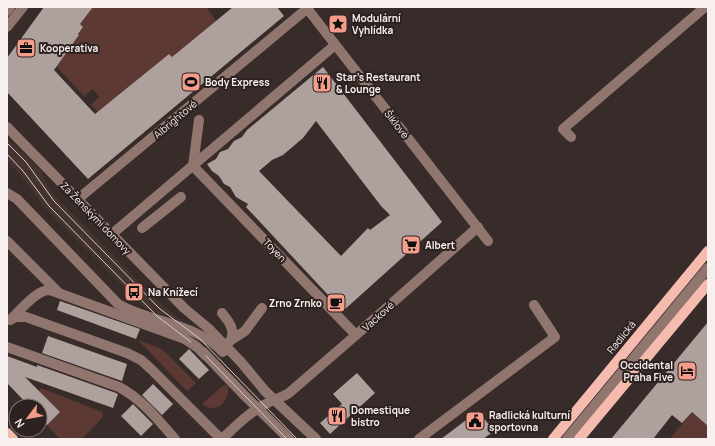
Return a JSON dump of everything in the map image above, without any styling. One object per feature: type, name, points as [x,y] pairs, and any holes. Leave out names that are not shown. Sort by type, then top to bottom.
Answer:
[{"type":"main road","name":"Radlická","points":[[553,439],[708,251]]},
{"type":"main road","points":[[579,439],[708,284]]},
{"type":"main road","points":[[7,433],[13,439]]},
{"type":"street","points":[[7,11],[10,7]]},
{"type":"street","points":[[7,27],[23,7]]},
{"type":"street","name":"Šiklové","points":[[307,7],[350,65],[488,241]]},
{"type":"street","name":"Albrightové","points":[[78,199],[307,7]]},
{"type":"street","points":[[571,137],[563,129],[705,7]]},
{"type":"street","points":[[112,234],[335,45]]},
{"type":"street","points":[[193,166],[199,120]]},
{"type":"street","name":"Za Ženskými domovy","points":[[7,128],[184,308],[228,342],[241,362],[260,386],[316,439]]},
{"type":"street","name":"Toyen","points":[[193,166],[356,335]]},
{"type":"street","points":[[7,193],[17,199],[118,304],[130,310],[180,326],[211,342],[240,370],[260,386]]},
{"type":"street","points":[[142,228],[181,197]]},
{"type":"street","name":"Vackové","points":[[222,439],[249,414],[289,393],[478,227]]},
{"type":"street","points":[[7,241],[59,293]]},
{"type":"street","points":[[558,439],[708,257]]},
{"type":"street","points":[[568,439],[708,268]]},
{"type":"street","points":[[9,321],[36,295],[42,291],[50,290],[185,339],[191,342],[206,356]]},
{"type":"street","points":[[419,439],[555,337],[534,305]]},
{"type":"street","name":"Za Ženskými domovy","points":[[184,308],[191,318],[202,351],[224,379],[289,439]]},
{"type":"street","points":[[228,342],[245,331],[262,308]]},
{"type":"street","points":[[222,313],[233,330],[228,342]]},
{"type":"street","points":[[9,321],[16,317],[26,317],[141,360],[222,439]]},
{"type":"street","points":[[7,347],[119,387],[129,392],[175,439]]},
{"type":"shaded area","points":[[93,7],[206,7],[216,21],[172,57],[169,54],[98,112],[91,105],[99,97],[93,89],[84,96],[56,66],[79,36],[78,34],[83,27],[80,24]]},
{"type":"shaded area","points":[[7,138],[41,171],[49,188],[61,202],[160,303],[185,323],[146,309],[46,209],[21,176],[7,161]]},
{"type":"shaded area","points":[[138,340],[162,349],[196,383],[187,391]]},
{"type":"shaded area","points":[[224,385],[228,386],[228,391],[227,397],[222,404],[213,408],[203,405],[203,403]]},
{"type":"shaded area","points":[[41,388],[100,411],[102,412],[103,417],[82,439],[60,439],[48,426],[48,424],[60,412],[48,400],[48,398],[46,398],[39,391]]},
{"type":"shaded area","points":[[692,412],[708,426],[708,439],[670,439]]},
{"type":"building","points":[[44,7],[93,7],[80,24],[83,27],[78,34],[79,35],[54,70],[95,114],[169,54],[172,57],[233,7],[277,7],[284,16],[88,179],[7,92],[7,58]]},
{"type":"building","points":[[323,67],[442,222],[343,311],[246,207],[248,204],[236,197],[230,187],[224,184],[219,176],[212,171],[207,164],[216,159],[220,152],[228,149],[234,141],[242,137],[247,130]],"holes":[[[316,121],[381,206],[390,215],[370,230],[368,228],[341,256],[259,171],[272,160],[283,155],[303,138]]]},
{"type":"building","points":[[60,301],[140,329],[136,339],[57,310]]},
{"type":"building","name":"Occidental Praha Five","points":[[708,322],[708,426],[692,412],[682,423],[672,415],[653,439],[611,439]]},
{"type":"building","points":[[48,336],[127,364],[122,381],[42,353]]},
{"type":"building","points":[[189,349],[209,370],[199,379],[179,359]]},
{"type":"building","points":[[7,356],[37,367],[37,365],[118,394],[113,408],[25,377],[46,398],[21,398],[7,383]]},
{"type":"building","points":[[357,373],[375,393],[330,434],[320,423],[342,404],[333,394]]},
{"type":"building","points":[[153,384],[173,404],[162,415],[142,395]]},
{"type":"building","points":[[48,400],[60,412],[48,424]]},
{"type":"building","points":[[133,404],[153,424],[141,436],[121,416]]},
{"type":"building","name":"Radlická kulturní sportovna","points":[[478,411],[494,431],[483,439],[441,439]]},
{"type":"tram line","points":[[7,143],[26,162],[54,201],[160,309],[199,338],[297,439]]},
{"type":"tram line","points":[[7,154],[23,171],[49,206],[157,316],[191,342]]},
{"type":"tram line","points":[[206,356],[287,439]]},
{"type":"place","name":"Modulární Vyhlídka","points":[[338,24]]},
{"type":"place","name":"Kooperativa","points":[[26,48]]},
{"type":"place","name":"Body Express","points":[[191,82]]},
{"type":"place","name":"Star’s Restaurant & Lounge","points":[[322,83]]},
{"type":"place","name":"Albert","points":[[411,245]]},
{"type":"place","name":"Na Knížecí","points":[[134,292]]},
{"type":"place","name":"Zrno Zrnko","points":[[336,303]]},
{"type":"place","name":"Occidental Praha Five","points":[[687,371]]},
{"type":"place","name":"Domestique bistro","points":[[337,416]]},
{"type":"place","name":"Radlická kulturní sportovna","points":[[475,421]]}]
